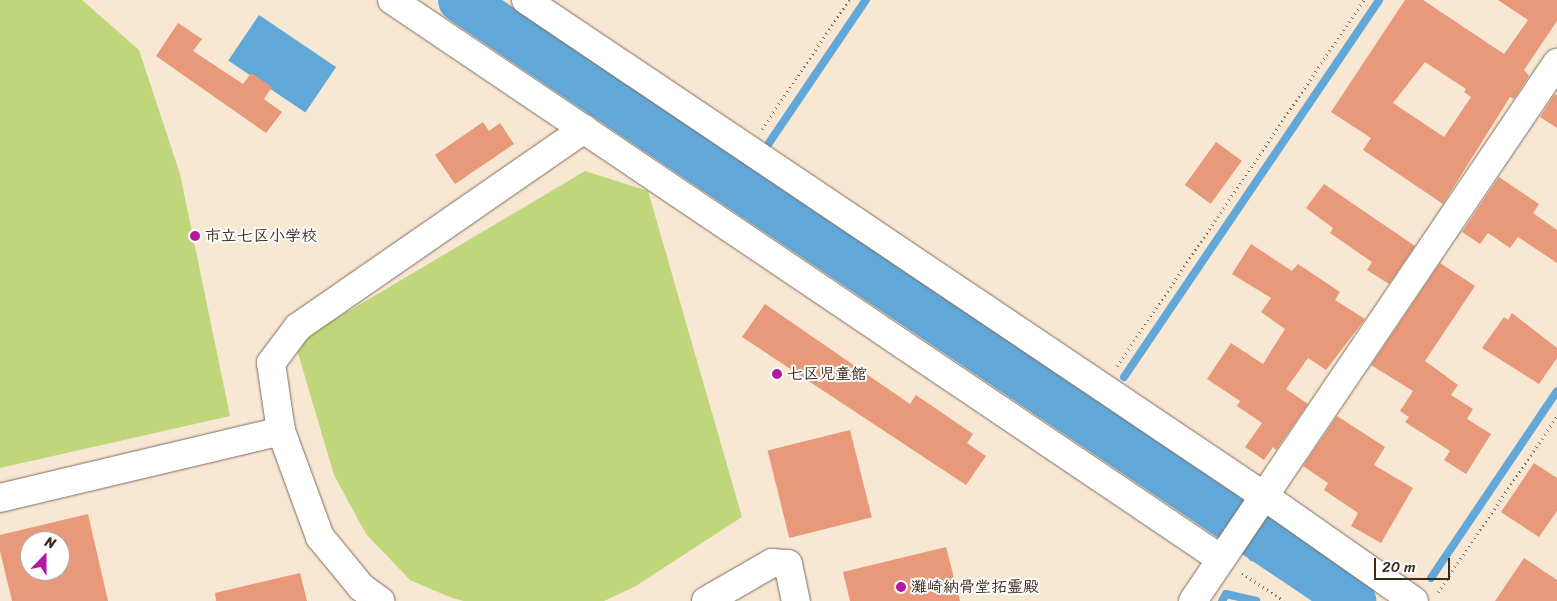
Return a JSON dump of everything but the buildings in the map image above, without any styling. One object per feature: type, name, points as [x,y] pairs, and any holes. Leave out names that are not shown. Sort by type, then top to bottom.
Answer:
[{"type":"street","points":[[392,0],[1224,554]]},
{"type":"street","points":[[526,0],[1262,500],[1414,601]]},
{"type":"street","points":[[1193,601],[1557,63]]},
{"type":"street","points":[[380,601],[361,586],[320,537],[281,431],[271,363],[298,327],[584,128]]},
{"type":"street","points":[[0,498],[281,431]]},
{"type":"street","points":[[706,601],[772,563],[788,564],[796,601]]},
{"type":"path","points":[[748,150],[849,0]]},
{"type":"path","points":[[1101,389],[1364,0]]},
{"type":"path","points":[[1432,601],[1557,416]]},
{"type":"path","points":[[1224,554],[1284,601]]},
{"type":"green space","points":[[0,0],[82,0],[139,50],[180,174],[230,416],[0,468]]},
{"type":"green space","points":[[585,171],[648,191],[742,517],[634,587],[604,601],[464,601],[452,598],[410,580],[366,534],[334,475],[295,343]]},
{"type":"water","points":[[259,15],[336,67],[305,113],[228,61]]},
{"type":"waterway","points":[[461,0],[1353,601]]},
{"type":"waterway","points":[[769,143],[866,0]]},
{"type":"waterway","points":[[1124,377],[1379,0]]},
{"type":"waterway","points":[[740,188],[748,176]]},
{"type":"waterway","points":[[1431,578],[1557,391]]},
{"type":"waterway","points":[[1091,424],[1097,415]]},
{"type":"waterway","points":[[1252,557],[1263,540]]},
{"type":"waterway","points":[[1222,601],[1226,594],[1256,601]]},
{"type":"place","name":"市立七区小学校","points":[[195,236]]},
{"type":"place","name":"七区児童館","points":[[777,374]]},
{"type":"place","name":"灘崎納骨堂拓霊殿","points":[[901,587]]}]
